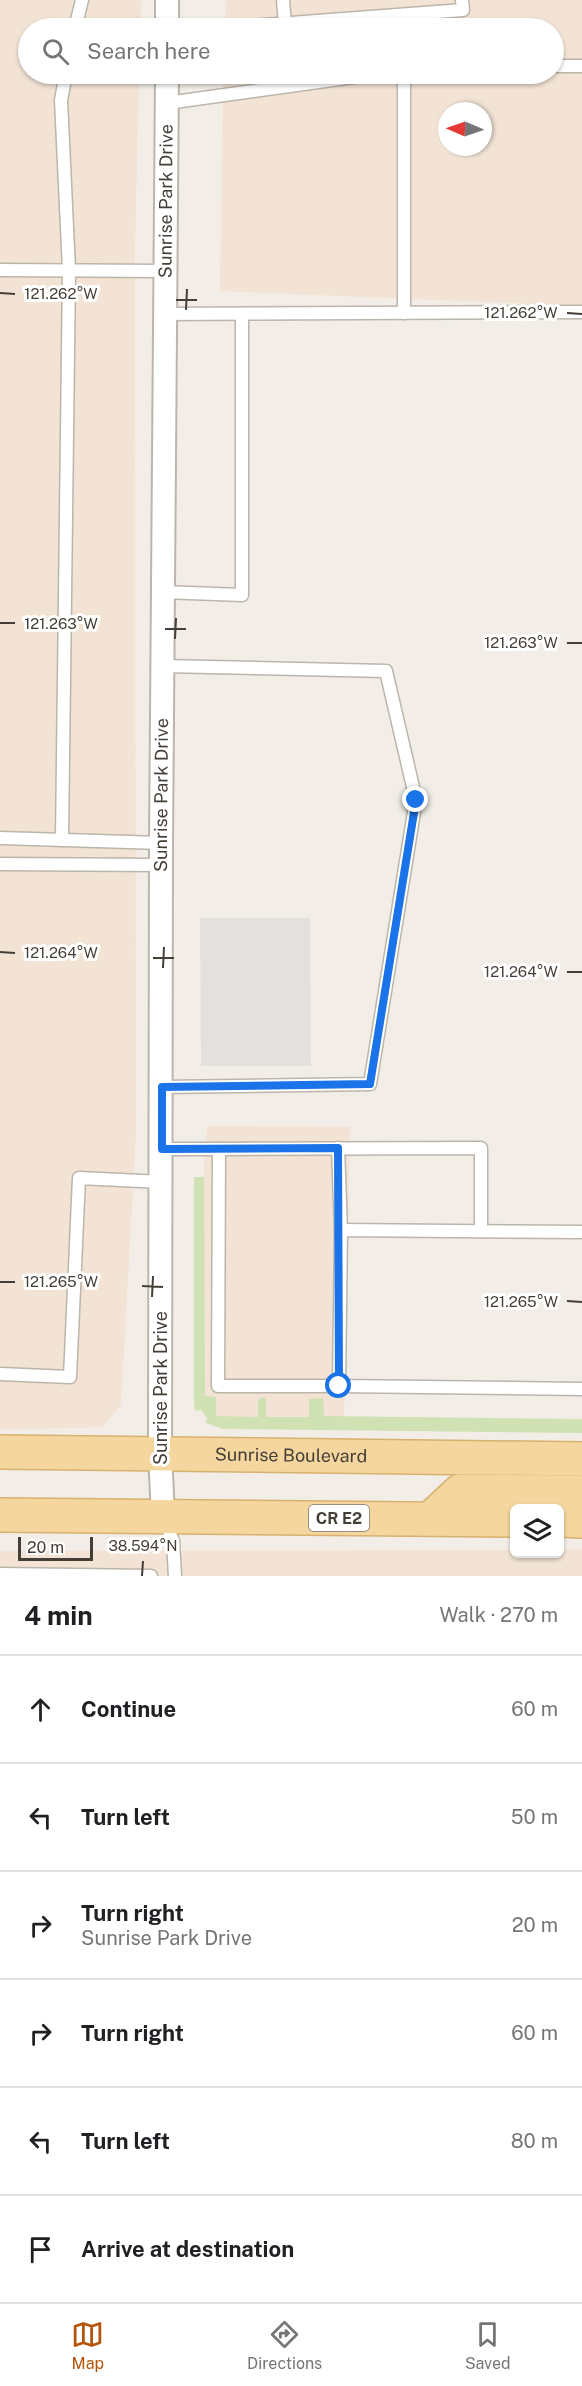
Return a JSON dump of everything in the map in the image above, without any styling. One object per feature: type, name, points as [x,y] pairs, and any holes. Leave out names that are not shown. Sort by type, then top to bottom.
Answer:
[{"type":"main road","name":"Sunrise Boulevard","points":[[0,1452],[582,1459]]},
{"type":"main road","points":[[429,1519],[460,1491],[582,1492]]},
{"type":"main road","name":"CR E2","points":[[0,1515],[510,1520]]},
{"type":"main road","points":[[564,1520],[582,1521]]},
{"type":"street","points":[[167,0],[167,18]]},
{"type":"street","name":"Sunrise Park Drive","points":[[163,1515],[160,1454],[161,854],[167,84]]},
{"type":"lane","points":[[78,18],[82,0]]},
{"type":"lane","points":[[284,0],[285,18]]},
{"type":"lane","points":[[361,18],[463,10],[462,0]]},
{"type":"lane","points":[[564,66],[582,66]]},
{"type":"lane","points":[[62,840],[69,270],[61,100],[64,84]]},
{"type":"lane","points":[[167,103],[304,84]]},
{"type":"lane","points":[[404,84],[405,313]]},
{"type":"lane","points":[[0,270],[165,271]]},
{"type":"lane","points":[[165,314],[582,312]]},
{"type":"lane","points":[[163,592],[242,595],[242,314]]},
{"type":"lane","points":[[162,1087],[370,1084],[416,800],[386,671],[163,666]]},
{"type":"lane","points":[[0,838],[62,840],[161,854]]},
{"type":"lane","points":[[0,864],[161,854]]},
{"type":"lane","points":[[338,1148],[339,1386]]},
{"type":"lane","points":[[162,1149],[481,1148],[481,1231]]},
{"type":"lane","points":[[219,1149],[218,1386],[582,1389]]},
{"type":"lane","points":[[0,1374],[70,1377],[79,1178],[162,1182]]},
{"type":"lane","points":[[340,1230],[582,1232]]},
{"type":"lane","points":[[163,1515],[173,1541],[176,1576]]},
{"type":"lane","points":[[0,1574],[151,1576]]},
{"type":"shaded area","points":[[0,0],[141,0],[140,18],[18,18],[18,84],[139,84],[135,252],[136,1133],[121,1405],[102,1427],[0,1430]]},
{"type":"shaded area","points":[[226,0],[582,0],[582,306],[220,291],[223,84],[564,84],[564,18],[225,18]]},
{"type":"shaded area","points":[[200,918],[310,918],[311,1066],[201,1066]]},
{"type":"shaded area","points":[[207,1126],[350,1127],[344,1421],[216,1420],[204,1409],[204,1162]]},
{"type":"shaded area","points":[[564,1549],[582,1549],[582,1576],[0,1576],[0,1551],[510,1550],[510,1558],[564,1558]]},
{"type":"green space","points":[[194,1177],[204,1177],[205,1396],[216,1397],[216,1416],[258,1417],[258,1400],[262,1397],[266,1399],[266,1417],[309,1417],[309,1399],[323,1398],[324,1416],[582,1419],[582,1433],[223,1429],[206,1423],[207,1418],[201,1410],[196,1411],[194,1406]]},
{"type":"route","points":[[339,1386],[338,1148],[162,1149],[162,1087],[370,1084],[416,800]]}]
